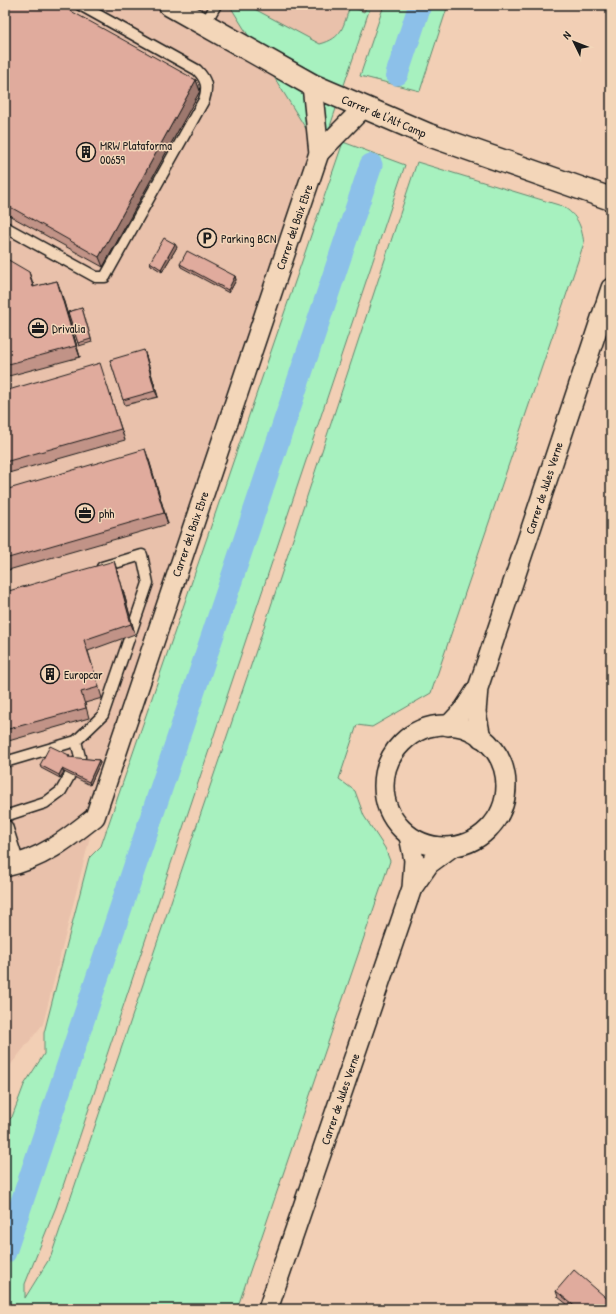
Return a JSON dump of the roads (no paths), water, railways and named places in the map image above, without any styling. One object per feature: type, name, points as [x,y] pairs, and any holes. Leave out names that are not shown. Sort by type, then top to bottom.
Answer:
[{"type":"street","name":"Carrer de l'Alt Camp","points":[[170,5],[312,86],[429,135],[611,199]]},
{"type":"street","name":"Carrer del Baix Ebre","points":[[9,865],[62,844],[95,817],[320,152],[312,86]]},
{"type":"street","name":"Carrer del Baix Ebre","points":[[320,152],[364,107]]},
{"type":"street","name":"Carrer de Jules Verne","points":[[481,738],[476,712],[478,688],[611,288]]},
{"type":"street","name":"Carrer de Jules Verne","points":[[448,726],[464,709],[478,688]]},
{"type":"street","name":"Carrer de Jules Verne","points":[[448,726],[466,729],[481,738],[493,750],[502,765],[505,781],[504,798],[498,815],[486,830],[470,841],[448,847],[422,843],[409,836],[394,821],[388,808],[384,788],[387,767],[394,753],[411,736],[432,727],[448,726]]},
{"type":"street","name":"Carrer de Jules Verne","points":[[268,1309],[412,888],[414,860],[409,836]]},
{"type":"street","name":"Carrer de Jules Verne","points":[[412,888],[428,864],[448,847]]},
{"type":"lane","points":[[5,227],[96,277],[105,277],[204,100],[208,88],[205,78],[197,70],[80,5]]},
{"type":"lane","points":[[205,24],[216,5]]},
{"type":"lane","points":[[5,762],[76,742],[103,715],[148,583],[142,555],[89,570]]},
{"type":"lane","points":[[5,816],[45,803],[61,791],[80,757],[76,742]]},
{"type":"lane","points":[[5,825],[7,826],[9,865]]},
{"type":"waterway","points":[[397,74],[420,5]]},
{"type":"waterway","points":[[5,1252],[371,165]]},
{"type":"place","name":"MRW Plataforma 00659","points":[[86,152]]},
{"type":"place","name":"Parking BCN","points":[[207,238]]},
{"type":"place","name":"Drivalia","points":[[38,328]]},
{"type":"place","name":"phh","points":[[85,513]]},
{"type":"place","name":"Europcar","points":[[50,674]]}]
